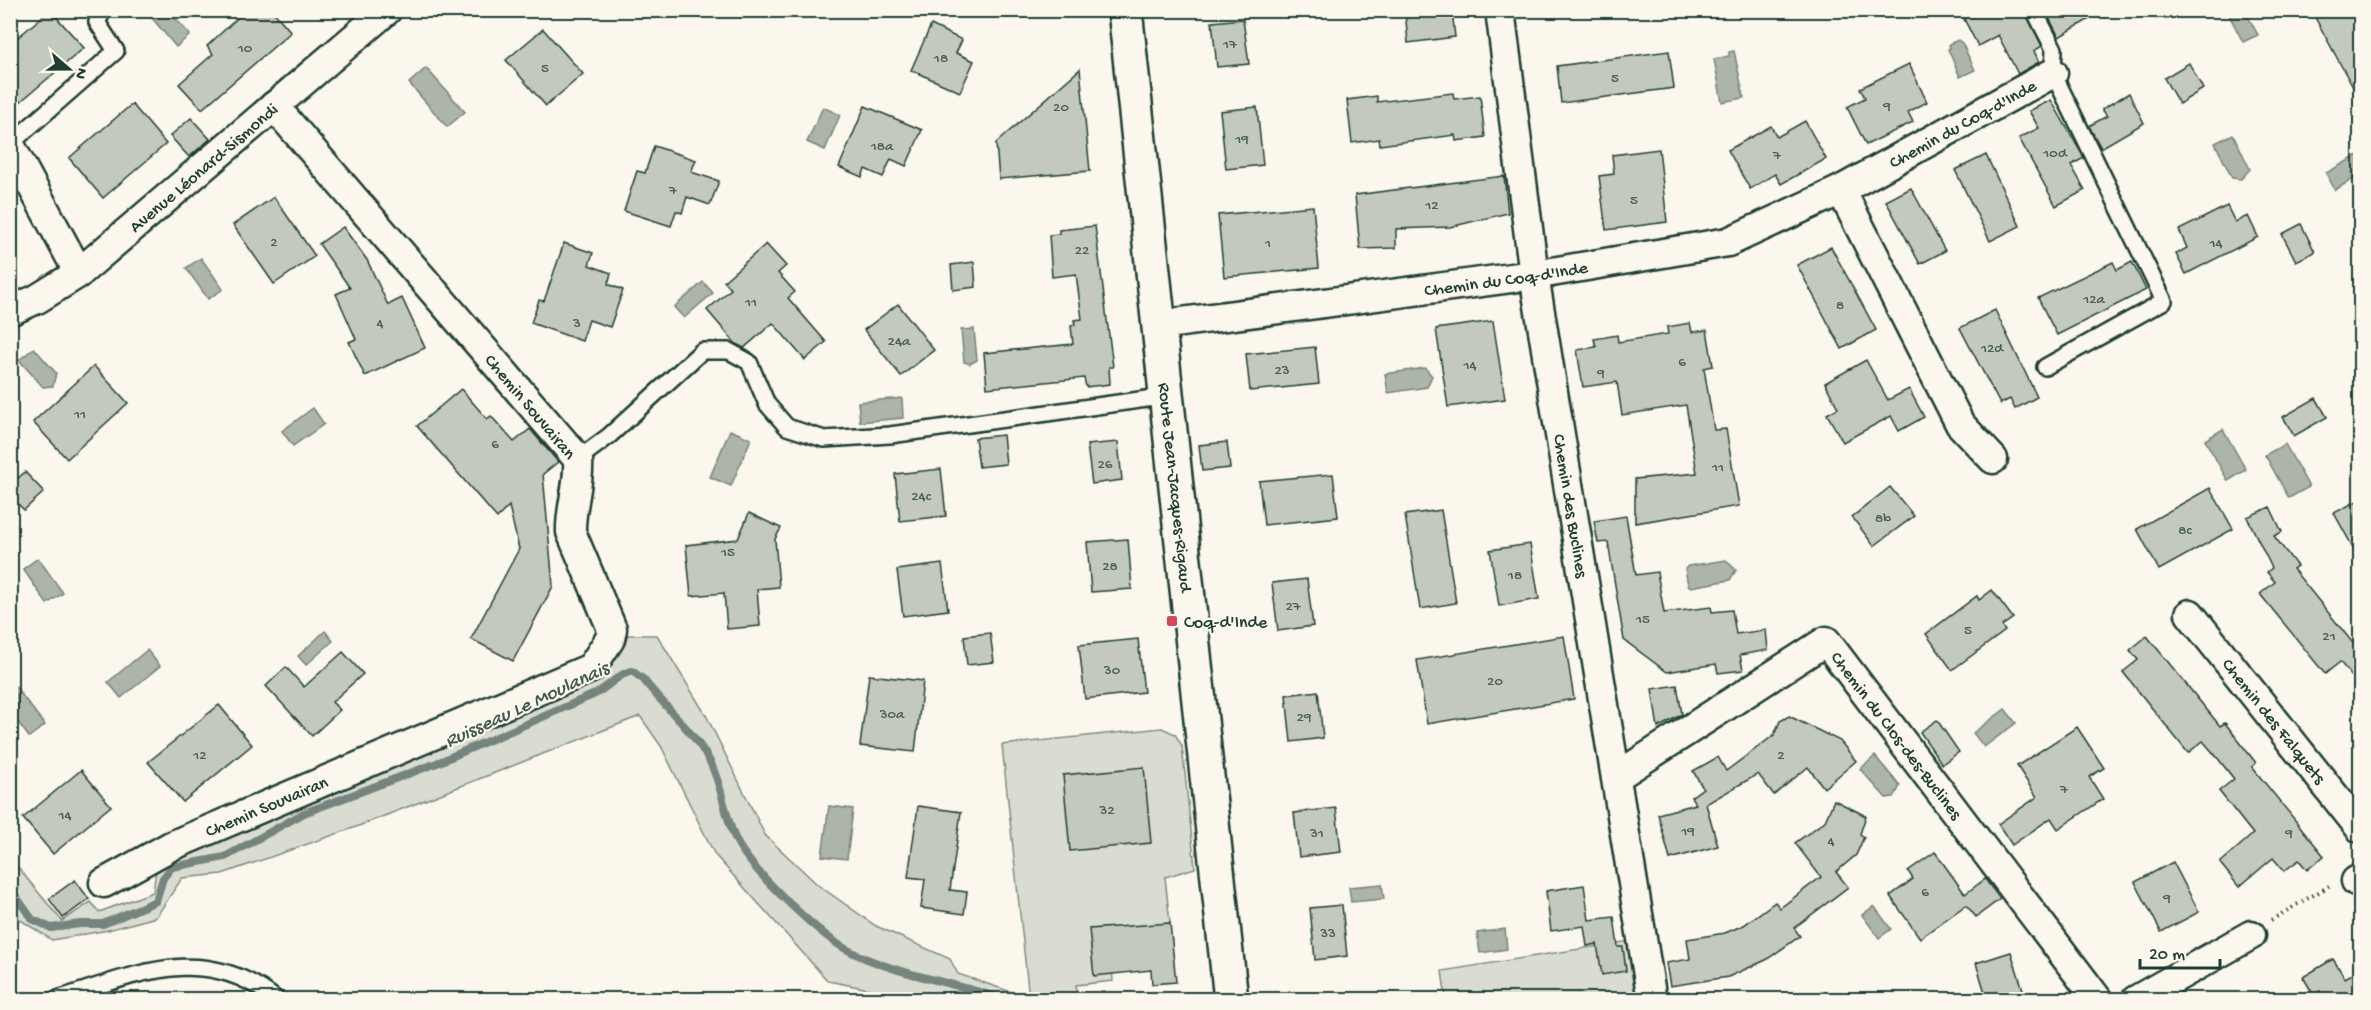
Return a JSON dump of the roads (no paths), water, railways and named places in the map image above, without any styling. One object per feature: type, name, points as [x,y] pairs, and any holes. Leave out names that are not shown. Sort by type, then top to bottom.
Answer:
[{"type":"street","name":"Avenue Léonard-Sismondi","points":[[10,310],[37,299],[79,273],[387,10]]},
{"type":"street","name":"Route Jean-Jacques-Rigaud","points":[[1125,10],[1231,999]]},
{"type":"street","name":"Chemin des Buclines","points":[[1500,10],[1534,276],[1652,999]]},
{"type":"street","name":"Chemin du Coq-d'Inde","points":[[1159,325],[1534,276],[1728,242],[1841,190],[2053,73]]},
{"type":"street","name":"Chemin Souvairan","points":[[104,883],[171,846],[591,668],[610,639],[612,629],[571,532],[571,520],[580,473],[578,459],[274,106]]},
{"type":"street","points":[[10,144],[79,273]]},
{"type":"street","points":[[1841,190],[1960,424],[1993,459]]},
{"type":"street","name":"Chemin des Falquets","points":[[2190,614],[2361,828]]},
{"type":"street","name":"Chemin du Clos-des-Buclines","points":[[1616,777],[1826,640],[2098,999]]},
{"type":"street","points":[[2136,999],[2251,935]]},
{"type":"lane","points":[[2034,10],[2054,49],[2053,73],[2164,301],[2045,367]]},
{"type":"lane","points":[[10,144],[116,51],[97,22],[101,15]]},
{"type":"lane","points":[[578,459],[616,430],[702,351],[729,351],[750,362],[767,404],[787,427],[824,439],[890,435],[1168,396]]},
{"type":"lane","points":[[54,999],[158,969],[185,965],[220,970],[242,978],[277,999]]},
{"type":"waterway","name":"Ruisseau Le Moulanais","points":[[10,888],[32,919],[51,928],[103,924],[156,901],[163,878],[172,867],[225,857],[304,813],[437,763],[595,694],[622,675],[632,671],[643,679],[703,750],[713,769],[731,828],[742,851],[768,882],[801,914],[832,940],[863,957],[882,965],[1005,1000]]},
{"type":"place","name":"Coq-d'Inde","points":[[1172,621]]}]
